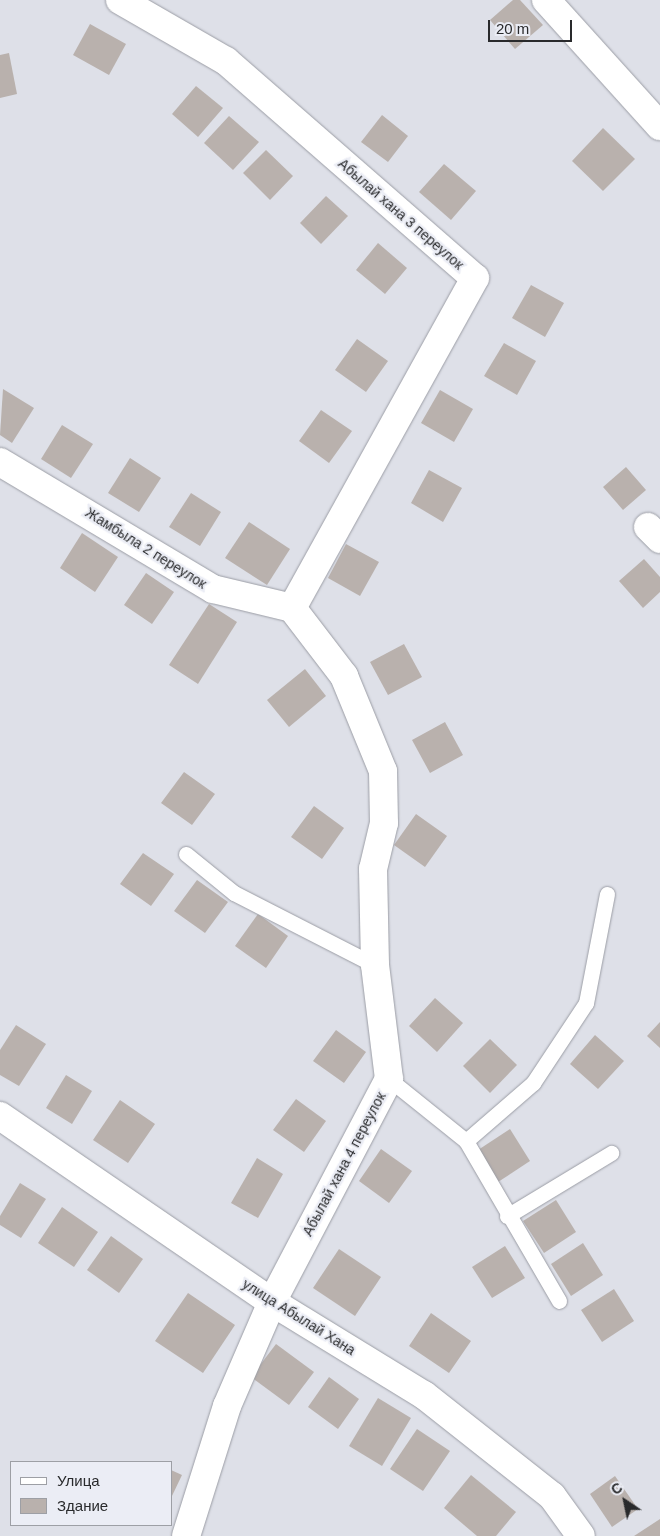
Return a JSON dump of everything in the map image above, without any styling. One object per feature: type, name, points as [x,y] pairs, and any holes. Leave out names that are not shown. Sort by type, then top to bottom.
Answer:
[{"type":"street","name":"Абылай хана 3 переулок","points":[[120,0],[226,60],[475,278],[292,608]]},
{"type":"street","points":[[546,0],[660,126]]},
{"type":"street","name":"Жамбыла 2 переулок","points":[[0,462],[213,589],[292,608]]},
{"type":"street","name":"Абылай хана 4 переулок","points":[[186,1536],[227,1406],[272,1302],[389,1080],[375,965],[373,869],[384,823],[384,772],[344,676],[292,608]]},
{"type":"street","name":"улица Абылай Хана","points":[[0,1116],[272,1302],[424,1395],[552,1496],[581,1536]]},
{"type":"lane","points":[[186,854],[234,894],[375,965]]},
{"type":"lane","points":[[466,1142],[533,1083],[586,1003],[607,894]]},
{"type":"lane","points":[[389,1080],[466,1142],[507,1216],[559,1301]]},
{"type":"lane","points":[[507,1216],[611,1153]]},
{"type":"building","points":[[513,0],[520,0],[543,25],[515,49],[490,20]]},
{"type":"building","points":[[90,24],[126,44],[109,75],[73,55]]},
{"type":"building","points":[[9,53],[17,94],[0,98],[0,55]]},
{"type":"building","points":[[196,86],[223,108],[198,137],[172,114]]},
{"type":"building","points":[[382,115],[408,136],[388,162],[361,142]]},
{"type":"building","points":[[229,116],[259,142],[233,170],[204,143]]},
{"type":"building","points":[[603,128],[635,159],[603,191],[572,161]]},
{"type":"building","points":[[266,150],[293,176],[270,200],[243,173]]},
{"type":"building","points":[[444,164],[476,191],[451,220],[419,192]]},
{"type":"building","points":[[326,196],[348,216],[321,244],[300,223]]},
{"type":"building","points":[[378,243],[407,268],[385,294],[356,270]]},
{"type":"building","points":[[531,285],[564,303],[545,337],[512,318]]},
{"type":"building","points":[[357,339],[388,361],[366,392],[335,370]]},
{"type":"building","points":[[504,343],[536,361],[517,395],[484,376]]},
{"type":"building","points":[[3,389],[34,408],[12,443],[0,435]]},
{"type":"building","points":[[440,390],[473,409],[454,442],[421,423]]},
{"type":"building","points":[[321,410],[352,431],[329,463],[299,441]]},
{"type":"building","points":[[62,425],[93,444],[71,478],[41,459]]},
{"type":"building","points":[[130,458],[161,478],[139,512],[108,493]]},
{"type":"building","points":[[626,467],[646,490],[623,510],[603,487]]},
{"type":"building","points":[[429,470],[462,488],[443,522],[411,503]]},
{"type":"building","points":[[191,493],[221,512],[200,546],[169,527]]},
{"type":"building","points":[[249,522],[290,549],[267,585],[225,558]]},
{"type":"building","points":[[82,533],[118,557],[95,592],[60,568]]},
{"type":"building","points":[[346,544],[379,562],[360,596],[328,578]]},
{"type":"building","points":[[644,559],[660,577],[660,592],[643,608],[619,581]]},
{"type":"building","points":[[146,573],[174,592],[152,624],[124,605]]},
{"type":"building","points":[[209,604],[237,622],[198,684],[169,665]]},
{"type":"building","points":[[404,644],[422,677],[388,695],[370,662]]},
{"type":"building","points":[[305,669],[326,696],[289,727],[267,700]]},
{"type":"building","points":[[445,722],[463,755],[430,773],[412,740]]},
{"type":"building","points":[[184,772],[215,794],[192,825],[161,803]]},
{"type":"building","points":[[314,806],[344,828],[322,859],[291,837]]},
{"type":"building","points":[[416,814],[447,836],[425,867],[394,845]]},
{"type":"building","points":[[143,853],[174,874],[151,906],[120,884]]},
{"type":"building","points":[[197,880],[228,902],[205,933],[174,911]]},
{"type":"building","points":[[258,914],[288,936],[266,968],[235,946]]},
{"type":"building","points":[[435,998],[463,1023],[437,1052],[409,1026]]},
{"type":"building","points":[[660,1022],[660,1048],[647,1036]]},
{"type":"building","points":[[16,1025],[46,1044],[19,1086],[0,1075],[0,1050]]},
{"type":"building","points":[[336,1030],[366,1052],[344,1083],[313,1061]]},
{"type":"building","points":[[595,1035],[624,1061],[598,1089],[570,1064]]},
{"type":"building","points":[[490,1039],[517,1065],[490,1093],[463,1066]]},
{"type":"building","points":[[66,1075],[92,1091],[72,1124],[46,1108]]},
{"type":"building","points":[[296,1099],[326,1121],[304,1152],[273,1130]]},
{"type":"building","points":[[120,1100],[155,1124],[128,1163],[93,1140]]},
{"type":"building","points":[[510,1129],[530,1161],[498,1182],[478,1150]]},
{"type":"building","points":[[381,1149],[412,1171],[389,1203],[359,1181]]},
{"type":"building","points":[[257,1158],[283,1174],[258,1218],[231,1203]]},
{"type":"building","points":[[20,1183],[46,1199],[21,1238],[0,1225],[0,1216]]},
{"type":"building","points":[[556,1200],[576,1232],[544,1253],[523,1221]]},
{"type":"building","points":[[62,1207],[98,1232],[74,1267],[38,1243]]},
{"type":"building","points":[[111,1236],[143,1259],[119,1293],[87,1270]]},
{"type":"building","points":[[583,1243],[603,1275],[571,1296],[551,1264]]},
{"type":"building","points":[[505,1246],[525,1278],[492,1298],[472,1267]]},
{"type":"building","points":[[339,1249],[381,1277],[355,1316],[313,1288]]},
{"type":"building","points":[[614,1289],[634,1321],[602,1342],[581,1310]]},
{"type":"building","points":[[188,1293],[235,1325],[203,1373],[155,1341]]},
{"type":"building","points":[[431,1313],[471,1341],[449,1373],[409,1346]]},
{"type":"building","points":[[276,1344],[314,1372],[289,1405],[251,1377]]},
{"type":"building","points":[[329,1377],[359,1399],[338,1429],[308,1407]]},
{"type":"building","points":[[378,1398],[411,1418],[382,1466],[349,1446]]},
{"type":"building","points":[[417,1429],[450,1451],[423,1491],[390,1469]]},
{"type":"building","points":[[172,1470],[182,1475],[172,1496]]},
{"type":"building","points":[[471,1475],[516,1512],[496,1536],[477,1536],[444,1508]]},
{"type":"building","points":[[615,1476],[638,1509],[612,1527],[590,1494]]},
{"type":"building","points":[[660,1519],[660,1536],[634,1536]]}]
